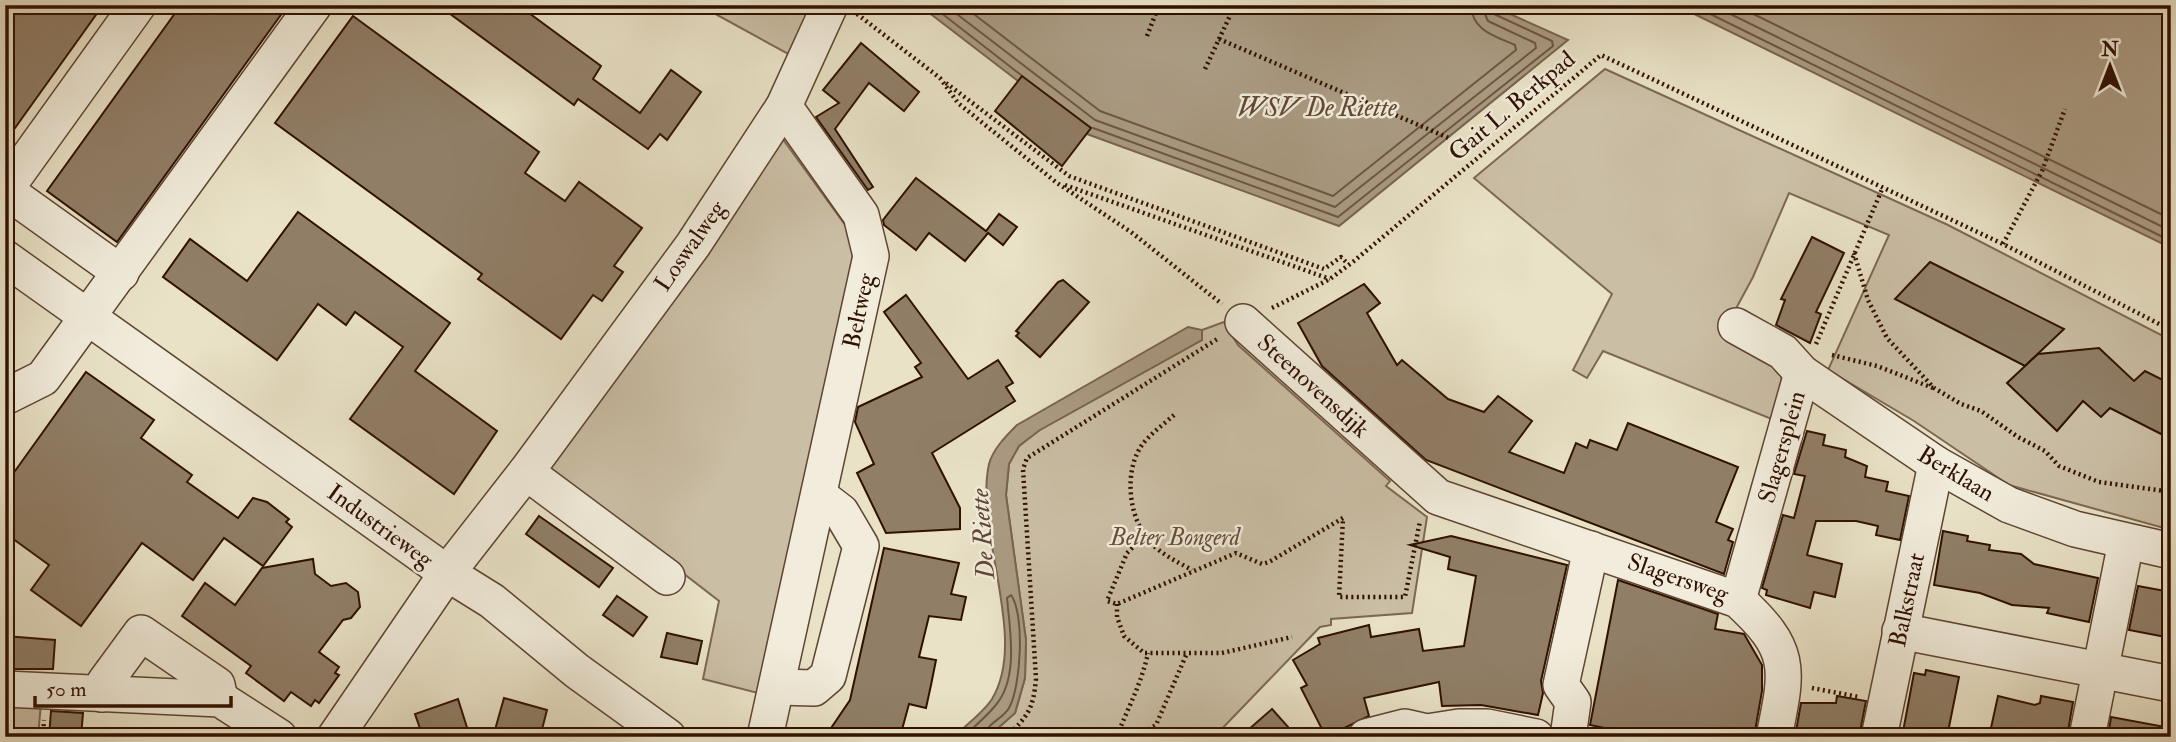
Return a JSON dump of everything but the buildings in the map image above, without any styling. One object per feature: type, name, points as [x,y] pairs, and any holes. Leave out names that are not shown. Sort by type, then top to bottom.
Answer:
[{"type":"street","points":[[121,273],[5,190],[138,5]]},
{"type":"street","points":[[5,397],[43,378],[314,5]]},
{"type":"street","name":"Loswalweg","points":[[335,737],[447,573],[526,472],[693,245],[784,106],[843,9]]},
{"type":"street","name":"Beltweg","points":[[765,737],[871,256],[861,215],[784,106]]},
{"type":"street","name":"Industrieweg","points":[[5,258],[447,573],[492,601],[577,671],[668,737]]},
{"type":"street","name":"Steenovensdijk","points":[[1243,322],[1438,497],[1591,549]]},
{"type":"street","name":"Slagersplein","points":[[1735,326],[1783,352],[1808,361],[1738,600]]},
{"type":"street","name":"Berklaan","points":[[1808,361],[1936,464],[2009,506],[2126,542],[2171,551]]},
{"type":"street","name":"Balkstraat","points":[[1880,737],[1936,464]]},
{"type":"street","points":[[526,472],[667,577]]},
{"type":"street","points":[[778,687],[814,688],[828,676],[861,547],[841,512],[820,496]]},
{"type":"street","points":[[2087,737],[2126,542]]},
{"type":"street","points":[[1567,737],[1573,702],[1561,685],[1591,549]]},
{"type":"street","name":"Slagersweg","points":[[1591,549],[1738,600],[1772,634],[1784,667],[1784,682],[1774,737]]},
{"type":"street","points":[[1900,631],[2171,684]]},
{"type":"street","points":[[102,694],[105,682],[141,633],[217,685],[220,699]]},
{"type":"street","points":[[5,689],[220,699],[279,737]]},
{"type":"street","points":[[1366,737],[1405,727],[1427,732],[1459,727],[1487,727],[1536,737]]},
{"type":"path","points":[[1147,36],[1159,5]]},
{"type":"path","points":[[1205,69],[1235,5]]},
{"type":"path","name":"Steenovensdijk","points":[[843,9],[940,78],[958,103],[1057,183],[1131,232],[1243,322]]},
{"type":"path","points":[[1219,39],[1451,139]]},
{"type":"path","name":"Gait L. Berkpad","points":[[1349,264],[1601,55],[2003,244],[2171,330]]},
{"type":"path","points":[[940,78],[1069,176],[1324,269],[1341,257],[1349,264],[1330,279],[1243,322],[1027,458],[1023,469],[1036,679],[1034,705],[1026,718],[1006,737]]},
{"type":"path","points":[[2003,244],[2042,171],[2065,109]]},
{"type":"path","name":"Steenovensdijk","points":[[1057,183],[1330,279]]},
{"type":"path","points":[[1883,187],[1808,361],[1877,366],[1934,388],[1961,404],[1981,411],[2018,437],[2045,451],[2059,466],[2099,482],[2171,492]]},
{"type":"path","points":[[1854,253],[1868,300],[1887,338],[1934,388]]},
{"type":"path","points":[[1174,415],[1143,444],[1133,461],[1132,499],[1144,536],[1192,571]]},
{"type":"path","points":[[1144,536],[1127,553],[1107,601],[1117,604],[1236,553],[1262,564],[1269,562],[1343,518],[1339,597],[1405,597],[1427,487]]},
{"type":"path","points":[[1117,604],[1117,617],[1124,636],[1132,645],[1148,653],[1222,653],[1292,637]]},
{"type":"path","points":[[1148,653],[1143,678],[1131,698],[1117,736],[1139,735],[1156,725],[1187,653]]},
{"type":"path","points":[[1784,682],[1886,702]]},
{"type":"green space","points":[[699,5],[816,5],[790,55]]},
{"type":"green space","points":[[1605,69],[1948,225],[2171,340],[2171,530],[2009,485],[1914,421],[1828,370],[1889,235],[1789,193],[1753,277],[1726,327],[1781,372],[1783,396],[1774,420],[1603,351],[1587,378],[1573,370],[1612,294],[1474,178]]},
{"type":"green space","points":[[782,138],[856,240],[856,262],[766,695],[703,679],[719,601],[548,469]]},
{"type":"green space","name":"Belter Bongerd","points":[[1224,322],[1238,345],[1390,481],[1386,486],[1427,517],[1412,613],[1331,619],[1331,625],[1320,627],[1214,737],[988,737],[1015,713],[1025,678],[1026,640],[1006,495],[1009,464],[1019,446],[1039,430],[1202,340],[1202,330]]},
{"type":"green space","points":[[5,701],[41,703],[38,737],[5,737]]},
{"type":"water","name":"WSV De Riette","points":[[919,5],[1490,5],[1568,40],[1339,226],[1087,134]]},
{"type":"water","points":[[1676,5],[2171,5],[2171,248]]},
{"type":"water","points":[[1188,327],[1202,330],[1202,340],[1040,430],[1019,446],[1009,464],[1006,495],[1026,640],[1025,678],[1015,713],[988,737],[953,737],[992,699],[1002,674],[1005,646],[1003,616],[986,491],[989,464],[994,453],[1017,425]]},
{"type":"water label","name":"De Riette","points":[[983,534]]}]
